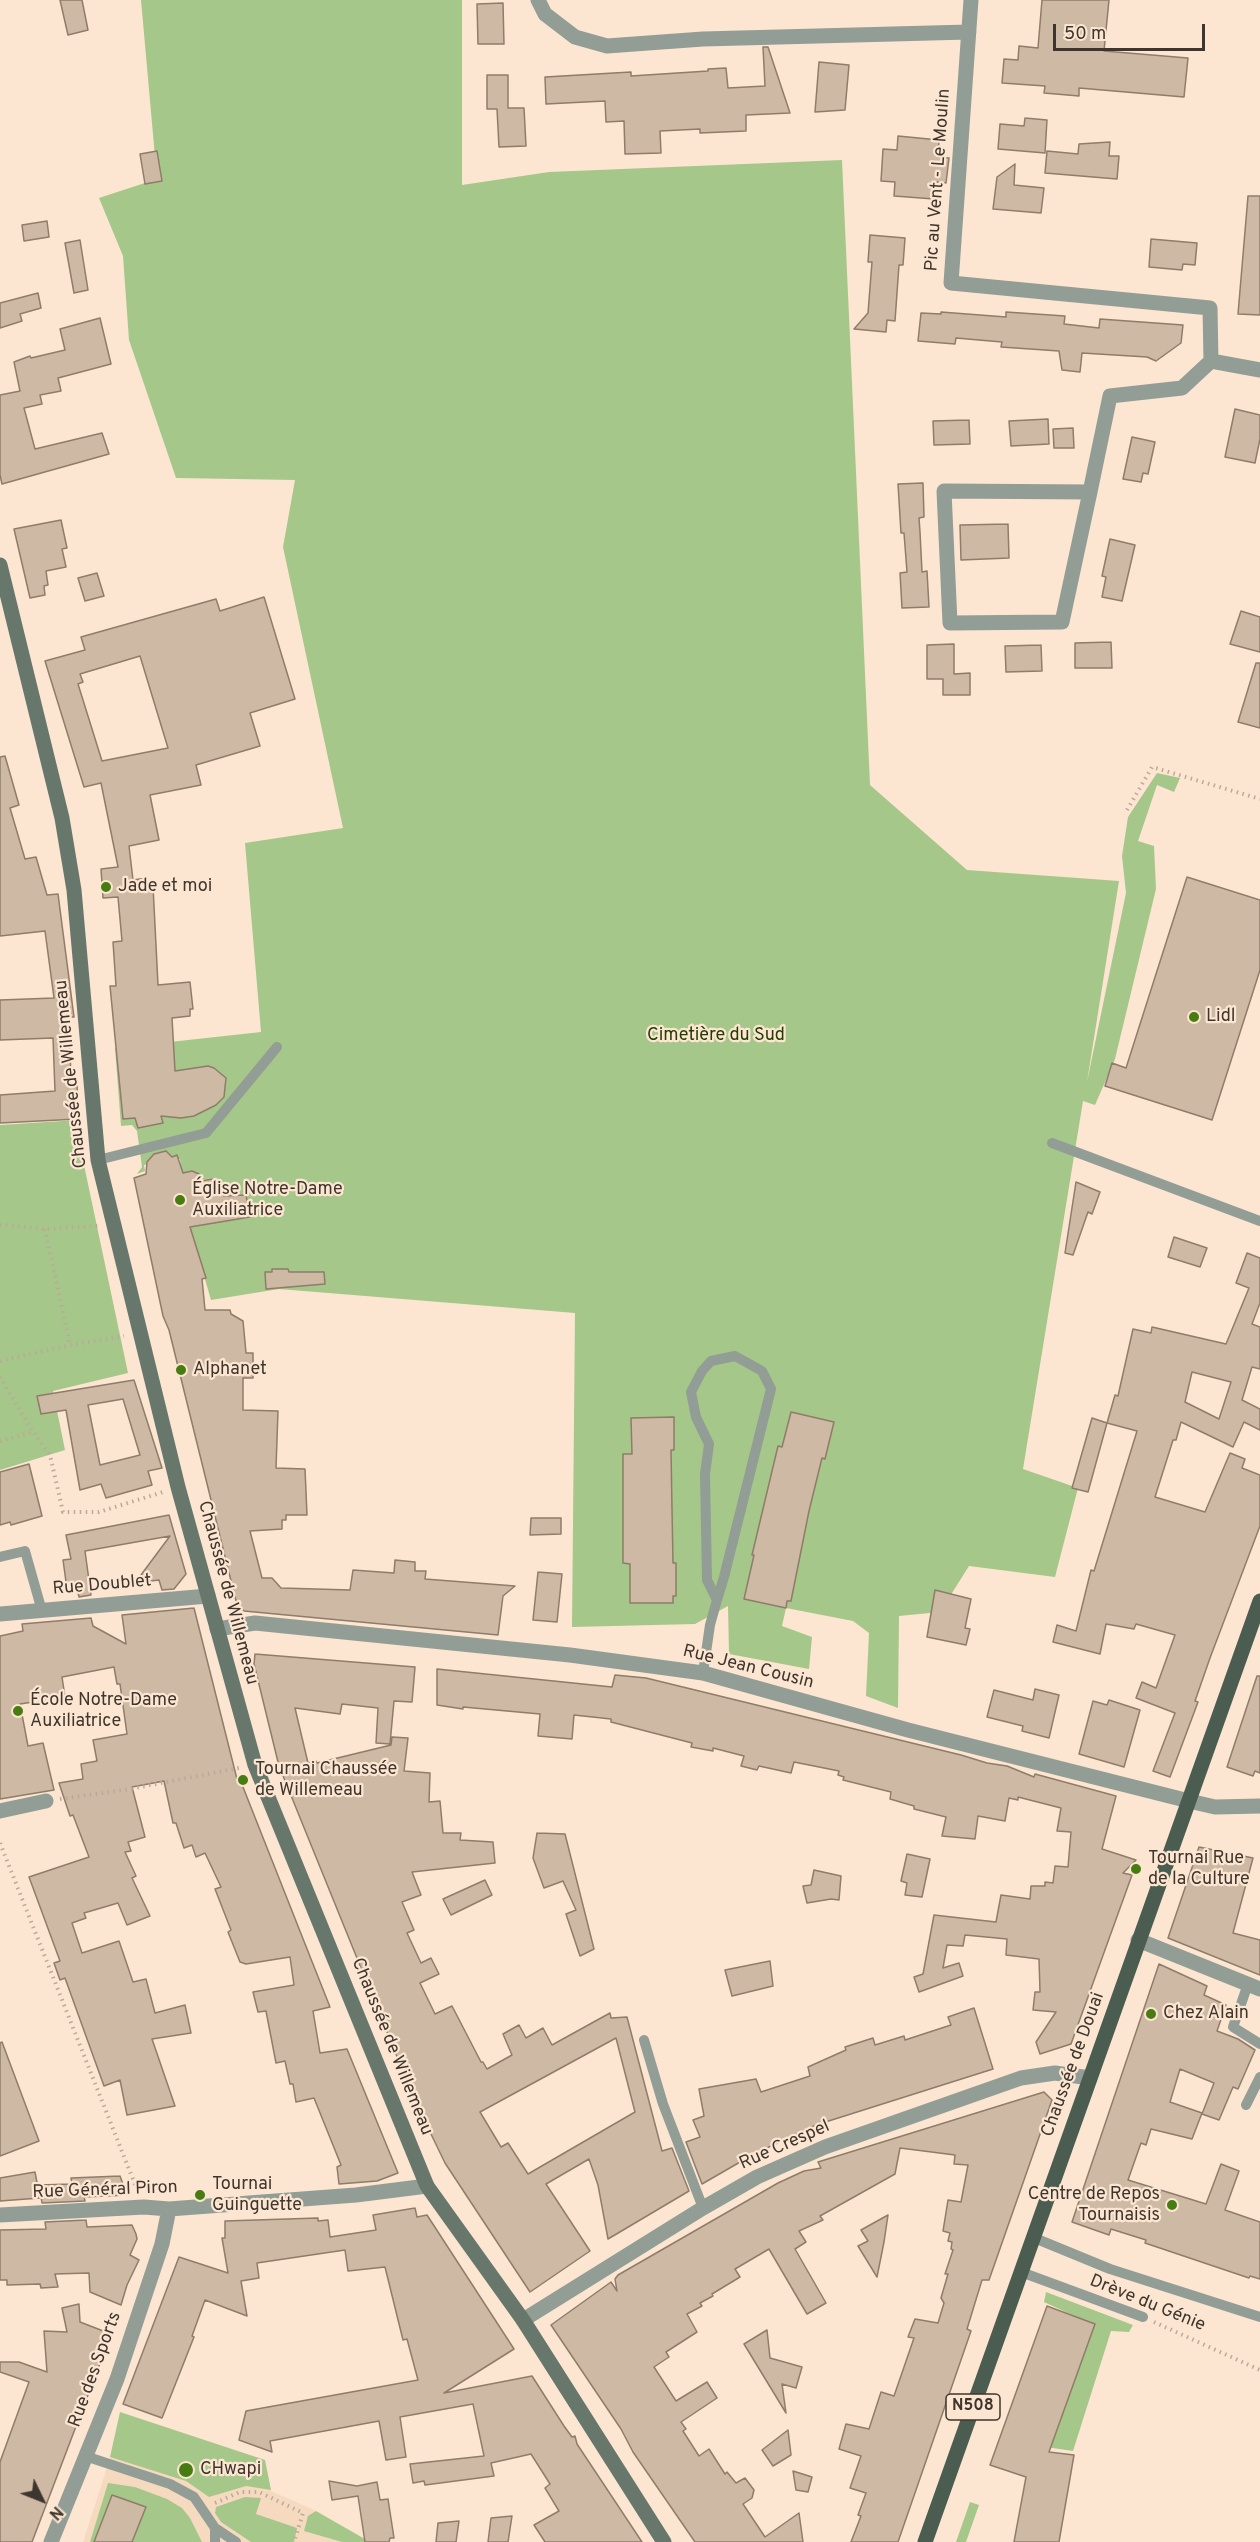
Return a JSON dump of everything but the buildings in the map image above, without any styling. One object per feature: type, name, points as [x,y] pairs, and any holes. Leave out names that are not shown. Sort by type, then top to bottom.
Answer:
[{"type":"main road","name":"Chaussée de Douai","points":[[925,2542],[1260,1601]]},
{"type":"street","points":[[538,0],[545,14],[575,37],[607,46],[703,39],[969,32]]},
{"type":"street","name":"Pic au Vent - Le Moulin","points":[[971,0],[951,283],[1210,308],[1211,361]]},
{"type":"street","points":[[1090,492],[944,490],[950,623],[1062,622],[1090,492],[1110,396],[1182,387],[1211,361],[1260,370]]},
{"type":"street","name":"Chaussée de Willemeau","points":[[0,565],[62,818],[74,890],[98,1160],[178,1488],[255,1765],[427,2186],[523,2320],[664,2542]]},
{"type":"street","name":"Rue Doublet","points":[[0,1614],[208,1596]]},
{"type":"street","name":"Rue Jean Cousin","points":[[217,1629],[261,1624],[570,1655],[703,1672],[908,1730],[1189,1801],[1215,1807],[1260,1806]]},
{"type":"street","points":[[0,1811],[46,1801]]},
{"type":"street","points":[[1138,1940],[1254,1987]]},
{"type":"street","name":"Rue Crespel","points":[[523,2320],[757,2177],[825,2147],[1021,2078],[1054,2073],[1090,2078]]},
{"type":"street","name":"Rue Général Piron","points":[[0,2215],[144,2207],[169,2209],[356,2195],[427,2186]]},
{"type":"street","name":"Rue des Sports","points":[[51,2542],[117,2379],[162,2244],[169,2209]]},
{"type":"lane","points":[[98,1160],[207,1132],[277,1047]]},
{"type":"lane","points":[[1052,1143],[1260,1221]]},
{"type":"lane","points":[[703,1672],[710,1625],[717,1600],[771,1389],[762,1371],[735,1356],[711,1361],[702,1371],[691,1392],[696,1417],[709,1444],[705,1474],[707,1580],[717,1600]]},
{"type":"lane","points":[[0,1557],[26,1551],[42,1611]]},
{"type":"lane","points":[[1254,1987],[1233,2027],[1260,2044]]},
{"type":"lane","points":[[644,2040],[663,2104],[703,2208]]},
{"type":"lane","points":[[1246,2104],[1260,2077]]},
{"type":"lane","points":[[1032,2237],[1110,2269],[1260,2316]]},
{"type":"lane","name":"Drève du Génie","points":[[1021,2272],[1143,2318]]},
{"type":"lane","points":[[85,2456],[170,2484],[194,2497],[215,2528],[236,2542]]},
{"type":"lane","points":[[215,2528],[215,2542]]},
{"type":"path","points":[[1127,810],[1152,768],[1260,799]]},
{"type":"path","points":[[0,1225],[45,1229],[114,1225]]},
{"type":"path","points":[[45,1229],[70,1345]]},
{"type":"path","points":[[0,1361],[70,1345],[140,1334]]},
{"type":"path","points":[[0,1377],[33,1432],[50,1455],[63,1512],[99,1512],[178,1488]]},
{"type":"path","points":[[0,1441],[33,1432]]},
{"type":"path","points":[[46,1801],[130,1789],[255,1765]]},
{"type":"path","points":[[0,1843],[144,2207]]},
{"type":"path","name":"Drève du Génie","points":[[1143,2318],[1260,2370]]},
{"type":"path","points":[[203,2509],[240,2492],[259,2492],[303,2513],[294,2542]]},
{"type":"shaded area","name":"CHwapi","points":[[111,2455],[265,2460],[271,2491],[312,2509],[370,2542],[83,2542]]},
{"type":"green space","name":"Cimetière du Sud","points":[[141,0],[462,0],[462,185],[549,172],[842,160],[870,785],[967,870],[1119,881],[1087,1082],[1126,893],[1122,856],[1128,817],[1157,773],[1180,778],[1174,792],[1157,785],[1138,841],[1154,846],[1156,889],[1115,1059],[1095,1105],[1083,1101],[1023,1469],[1078,1488],[1055,1577],[969,1566],[940,1612],[899,1616],[898,1708],[866,1696],[869,1633],[853,1621],[786,1608],[782,1626],[812,1637],[809,1669],[729,1654],[728,1606],[695,1624],[572,1627],[575,1313],[279,1289],[211,1300],[189,1224],[222,1195],[221,1183],[213,1178],[199,1180],[182,1175],[180,1159],[144,1165],[145,1171],[137,1174],[142,1167],[137,1131],[132,1125],[121,1126],[115,1048],[261,1032],[245,843],[343,828],[283,547],[295,480],[176,478],[129,340],[123,256],[99,198],[157,179]]},
{"type":"green space","points":[[79,1120],[84,1165],[128,1373],[53,1391],[65,1450],[0,1470],[0,1125]]},
{"type":"green space","points":[[1046,2292],[1133,2325],[1129,2332],[1111,2331],[1073,2451],[1046,2447],[1092,2324],[1044,2302]]},
{"type":"green space","points":[[120,2412],[265,2460],[271,2490],[246,2486],[209,2497],[186,2481],[110,2457]]},
{"type":"green space","points":[[108,2483],[135,2487],[167,2499],[182,2508],[190,2518],[202,2542],[90,2542]]},
{"type":"green space","points":[[245,2497],[261,2498],[256,2514],[297,2528],[294,2542],[251,2542],[221,2522],[215,2513],[216,2507]]},
{"type":"green space","points":[[970,2502],[979,2505],[966,2542],[956,2542]]},
{"type":"green space","points":[[316,2511],[370,2542],[342,2542],[304,2531],[308,2516]]},
{"type":"place","name":"Jade et moi","points":[[106,887]]},
{"type":"place","name":"Lidl","points":[[1194,1017]]},
{"type":"place","name":"Église Notre-Dame Auxiliatrice","points":[[180,1200]]},
{"type":"place","name":"Alphanet","points":[[181,1370]]},
{"type":"place","name":"École Notre-Dame Auxiliatrice","points":[[18,1711]]},
{"type":"place","name":"Tournai Chaussée de Willemeau","points":[[243,1780]]},
{"type":"place","name":"Tournai Rue de la Culture","points":[[1136,1869]]},
{"type":"place","name":"Chez Alain","points":[[1151,2014]]},
{"type":"place","name":"Tournai Guinguette","points":[[200,2195]]},
{"type":"place","name":"Centre de Repos Tournaisis","points":[[1172,2205]]},
{"type":"place","name":"CHwapi","points":[[186,2470]]}]
